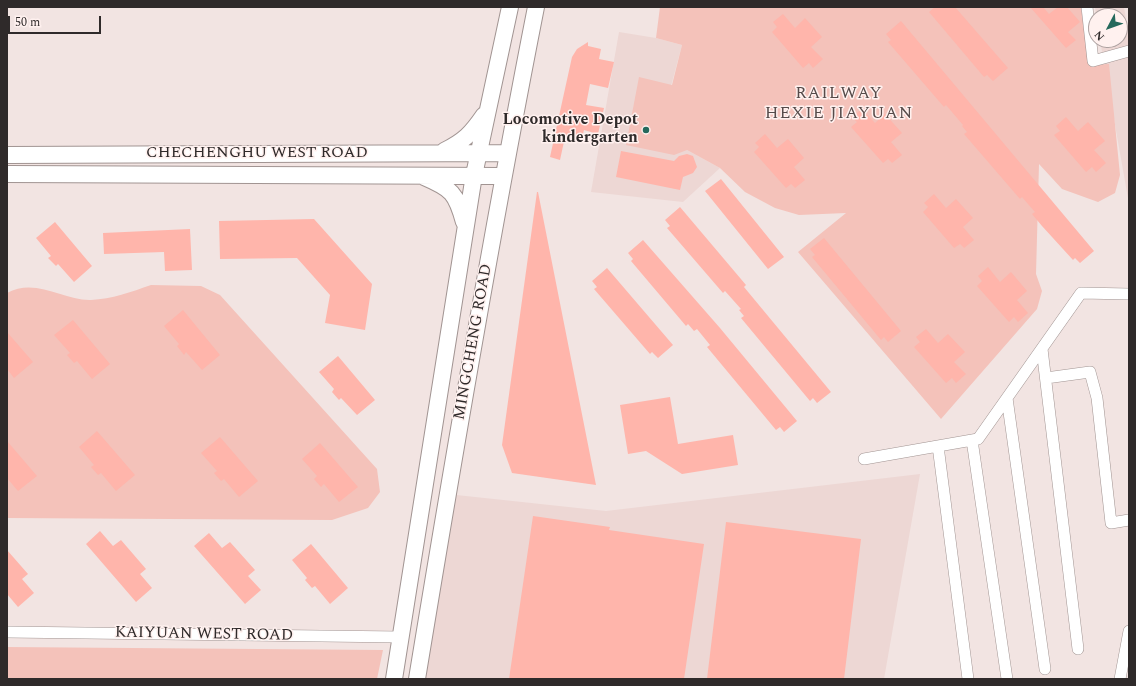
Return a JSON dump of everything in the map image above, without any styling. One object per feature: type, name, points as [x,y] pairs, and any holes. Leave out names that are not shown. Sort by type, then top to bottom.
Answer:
[{"type":"main road","name":"MINGCHENG ROAD","points":[[394,679],[474,175],[510,7]]},
{"type":"main road","name":"MINGCHENG ROAD","points":[[417,679],[503,176],[536,7]]},
{"type":"main road","points":[[442,152],[461,142],[472,133],[488,109]]},
{"type":"main road","name":"CHECHENGHU WEST ROAD","points":[[7,155],[442,152],[508,153]]},
{"type":"main road","name":"CHECHENGHU WEST ROAD","points":[[7,174],[503,176]]},
{"type":"main road","points":[[417,175],[444,186],[458,201],[465,229]]},
{"type":"street","points":[[1087,7],[1093,61],[1129,51]]},
{"type":"street","points":[[864,459],[978,439],[1081,293],[1129,294]]},
{"type":"street","points":[[1042,349],[1078,649]]},
{"type":"street","points":[[1046,378],[1090,372],[1097,398],[1111,523],[1129,520]]},
{"type":"street","points":[[1007,398],[1045,669]]},
{"type":"street","points":[[972,440],[1007,679]]},
{"type":"street","points":[[938,446],[968,679]]},
{"type":"street","points":[[1120,679],[1129,631]]},
{"type":"street","name":"KAIYUAN WEST ROAD","points":[[7,632],[400,637]]},
{"type":"shaded area","points":[[660,7],[1081,7],[1089,65],[1109,64],[1120,175],[1115,193],[1098,202],[1062,189],[1039,164],[1036,274],[1042,291],[1037,309],[941,419],[798,252],[846,213],[799,215],[775,208],[745,192],[720,168],[687,150],[674,155],[626,145],[639,77],[672,85],[682,45],[656,38]]},
{"type":"shaded area","points":[[1095,7],[1124,8],[1095,8]]},
{"type":"shaded area","name":"Locomotive Depot kindergarten","points":[[619,32],[656,38],[682,45],[666,105],[687,150],[720,168],[683,202],[591,192]]},
{"type":"shaded area","points":[[1128,33],[1129,39],[1129,204],[1101,48],[1128,48]]},
{"type":"shaded area","points":[[151,285],[201,286],[220,295],[377,469],[380,492],[368,508],[332,520],[7,518],[7,293],[29,287],[91,300],[114,297]]},
{"type":"shaded area","points":[[920,474],[884,679],[412,679],[447,494],[606,511]]},
{"type":"shaded area","points":[[7,647],[383,650],[377,679],[7,679]]},
{"type":"building","points":[[935,7],[955,7],[1008,68],[993,81],[987,75],[984,77],[929,12]]},
{"type":"building","points":[[1030,7],[1043,7],[1049,14],[1058,7],[1067,7],[1080,22],[1068,32],[1076,40],[1066,48]]},
{"type":"building","points":[[783,14],[795,28],[805,18],[822,37],[811,47],[823,59],[813,68],[809,63],[803,68],[772,32],[777,27],[773,22]]},
{"type":"building","points":[[901,21],[1094,251],[1080,263],[1075,258],[1073,260],[1042,226],[1032,214],[1035,212],[1022,197],[1020,199],[964,134],[967,132],[962,126],[963,125],[946,105],[944,107],[888,42],[891,40],[886,34]]},
{"type":"building","points":[[588,42],[588,46],[601,49],[599,59],[614,62],[608,88],[590,84],[586,105],[604,108],[598,134],[584,130],[581,141],[565,137],[560,160],[550,157],[572,57],[577,49]]},
{"type":"building","points":[[862,109],[875,123],[885,114],[902,133],[891,142],[902,155],[892,163],[888,159],[883,163],[851,127],[857,122],[852,117]]},
{"type":"building","points":[[1066,117],[1078,131],[1088,122],[1105,141],[1094,150],[1106,163],[1096,172],[1092,167],[1086,172],[1054,135],[1060,131],[1056,126]]},
{"type":"building","points":[[765,134],[777,148],[788,139],[804,158],[794,167],[805,180],[795,188],[791,184],[786,188],[754,152],[759,147],[755,143]]},
{"type":"building","points":[[621,151],[674,161],[679,156],[687,154],[693,156],[697,167],[693,173],[683,177],[680,190],[616,177]]},
{"type":"building","points":[[721,179],[784,257],[768,269],[705,191]]},
{"type":"building","points":[[537,192],[596,485],[512,473],[502,445]]},
{"type":"building","points":[[934,194],[946,208],[956,199],[973,218],[963,227],[974,240],[964,248],[960,244],[954,248],[923,212],[928,207],[924,203]]},
{"type":"building","points":[[680,207],[746,285],[744,287],[831,392],[817,403],[813,398],[810,401],[741,318],[744,316],[739,310],[741,309],[725,291],[723,293],[667,228],[670,226],[665,220]]},
{"type":"building","points":[[314,219],[372,284],[365,330],[325,323],[330,295],[297,258],[220,259],[219,221]]},
{"type":"building","points":[[55,222],[92,266],[74,282],[58,264],[56,266],[48,258],[51,256],[36,238]]},
{"type":"building","points":[[190,229],[192,270],[165,271],[164,252],[104,254],[103,233]]},
{"type":"building","points":[[824,238],[901,331],[888,342],[884,337],[881,340],[812,257],[815,255],[810,249]]},
{"type":"building","points":[[643,240],[720,328],[797,421],[784,432],[780,427],[776,430],[707,347],[710,345],[697,329],[694,331],[688,324],[686,326],[631,261],[633,259],[628,253]]},
{"type":"building","points":[[988,267],[1000,282],[1011,272],[1027,291],[1017,300],[1028,313],[1018,322],[1014,317],[1009,322],[977,286],[982,281],[978,276]]},
{"type":"building","points":[[607,268],[673,345],[658,358],[652,352],[650,354],[594,289],[597,287],[592,281]]},
{"type":"building","points":[[183,310],[220,355],[202,370],[186,352],[184,355],[177,346],[179,344],[164,326]]},
{"type":"building","points":[[73,320],[110,364],[92,379],[77,361],[74,363],[67,355],[70,353],[54,335]]},
{"type":"building","points":[[926,329],[938,343],[948,334],[965,352],[954,362],[966,374],[956,383],[952,378],[946,383],[914,347],[920,342],[916,337]]},
{"type":"building","points":[[7,332],[33,362],[14,378],[7,369]]},
{"type":"building","points":[[338,356],[375,400],[357,415],[341,398],[339,400],[332,392],[334,389],[319,372]]},
{"type":"building","points":[[670,397],[678,444],[733,435],[738,465],[682,474],[646,451],[628,454],[620,405]]},
{"type":"building","points":[[97,431],[135,475],[116,491],[101,473],[98,475],[91,467],[94,465],[79,447]]},
{"type":"building","points":[[220,437],[258,481],[239,497],[224,479],[221,481],[214,473],[217,471],[201,453]]},
{"type":"building","points":[[7,441],[37,476],[18,491],[7,478]]},
{"type":"building","points":[[320,443],[358,487],[339,502],[324,484],[321,487],[314,479],[317,476],[302,459]]},
{"type":"building","points":[[533,516],[610,527],[609,530],[704,544],[684,679],[509,679]]},
{"type":"building","points":[[726,522],[861,539],[844,679],[707,679]]},
{"type":"building","points":[[100,531],[113,546],[121,540],[146,569],[140,574],[152,588],[136,602],[86,544]]},
{"type":"building","points":[[209,533],[222,548],[230,542],[255,570],[248,576],[261,590],[245,604],[194,546]]},
{"type":"building","points":[[311,544],[348,588],[330,604],[315,586],[312,588],[305,580],[307,578],[292,560]]},
{"type":"building","points":[[7,550],[28,574],[22,579],[34,593],[18,607],[7,594]]},
{"type":"place","name":"Locomotive Depot kindergarten","points":[[646,130]]},
{"type":"district","name":"RAILWAY HEXIE JIAYUAN","points":[[839,105]]}]
